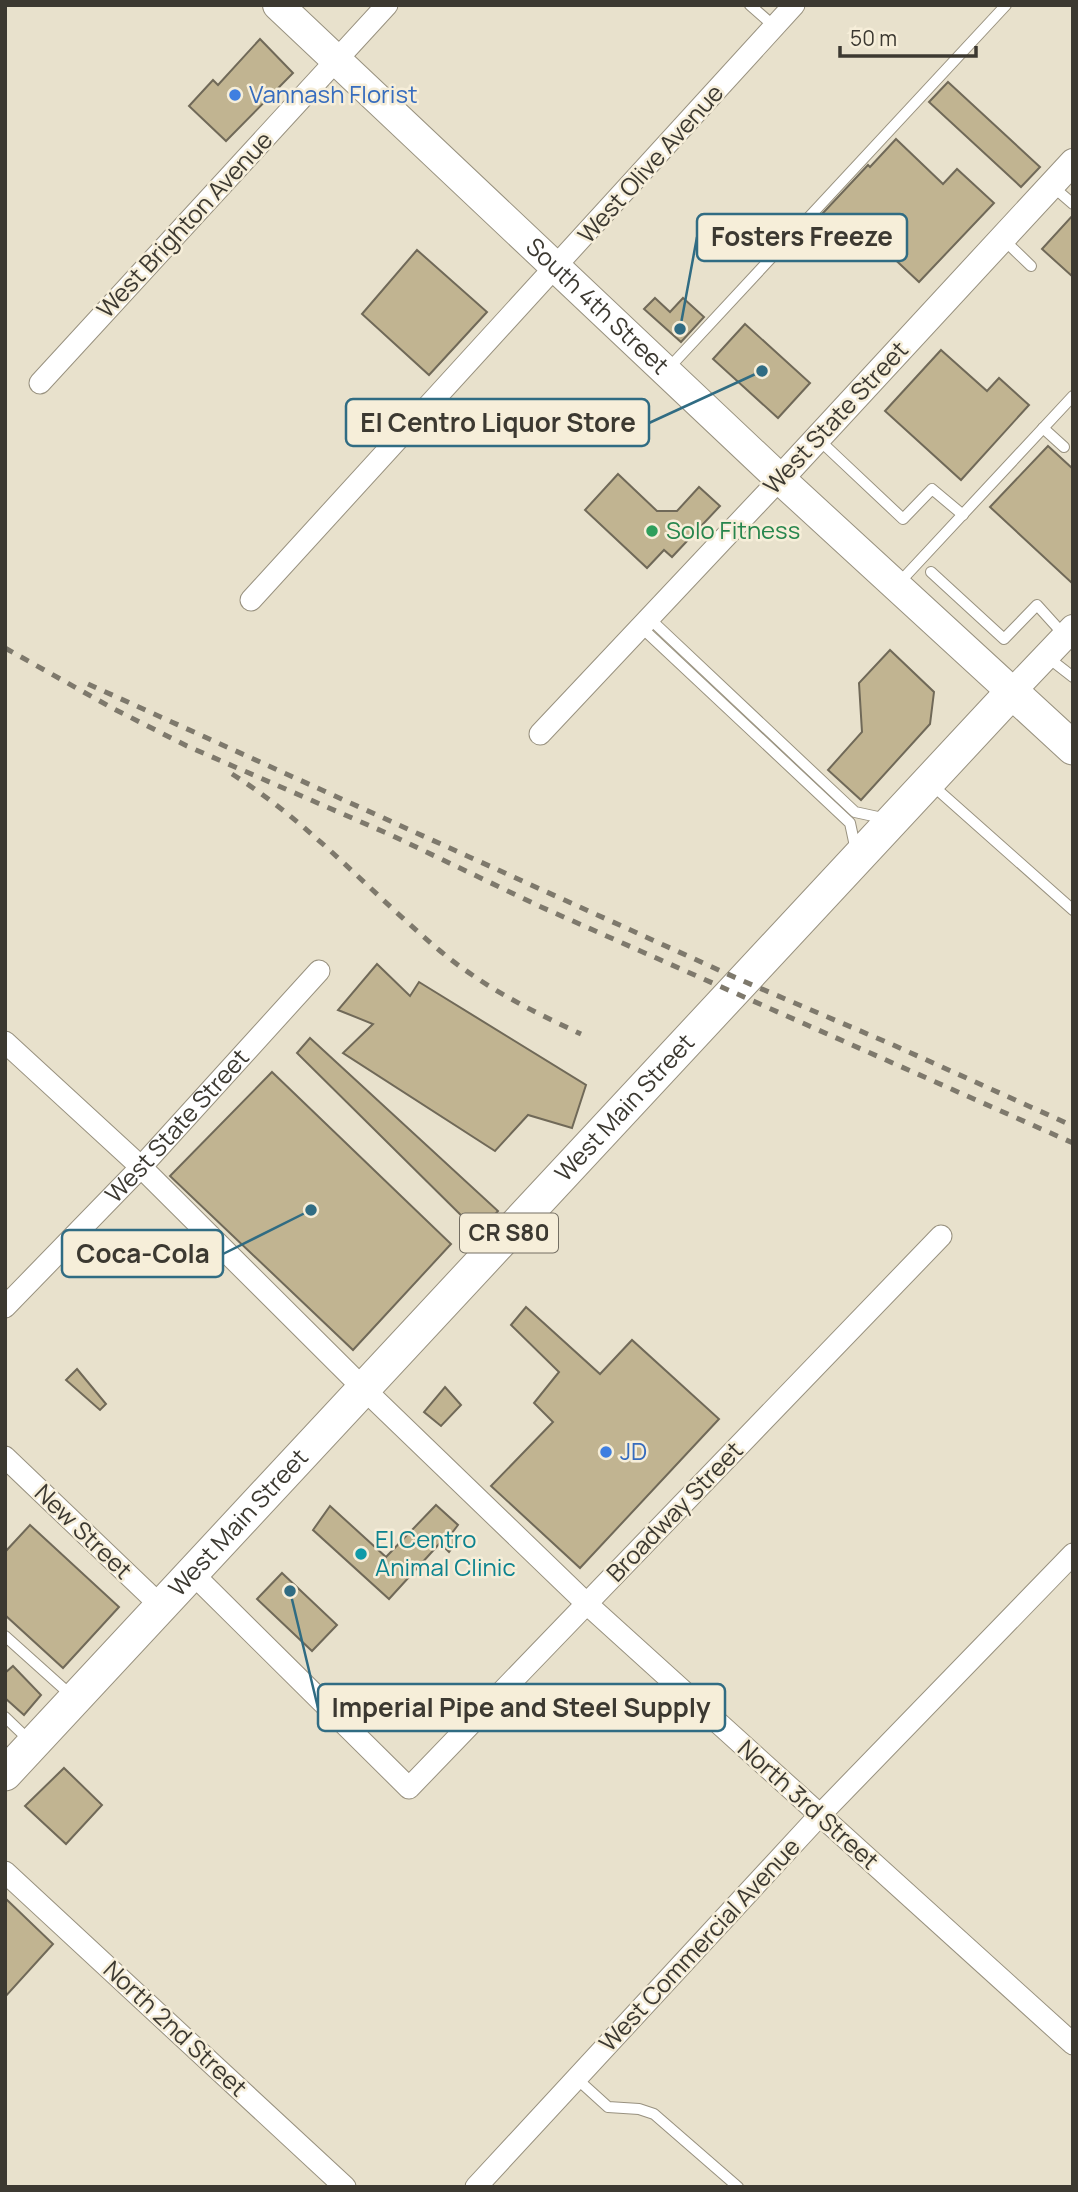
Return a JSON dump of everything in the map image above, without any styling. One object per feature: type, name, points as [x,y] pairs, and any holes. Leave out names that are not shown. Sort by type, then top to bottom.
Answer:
[{"type":"main road","name":"South 4th Street","points":[[278,5],[780,479],[1012,692]]},
{"type":"main road","points":[[1012,692],[1073,748]]},
{"type":"main road","name":"West Main Street","points":[[5,1774],[1012,692]]},
{"type":"street","name":"West Brighton Avenue","points":[[40,383],[387,5]]},
{"type":"street","name":"West Olive Avenue","points":[[251,600],[794,5]]},
{"type":"street","name":"West State Street","points":[[540,734],[1073,162]]},
{"type":"street","name":"West Main Street","points":[[1012,692],[1069,632]]},
{"type":"street","name":"West State Street","points":[[5,1307],[141,1167],[319,971]]},
{"type":"street","name":"North 3rd Street","points":[[5,1042],[141,1167],[364,1389],[587,1604],[1073,2043]]},
{"type":"street","name":"Broadway Street","points":[[192,1573],[410,1788],[941,1236]]},
{"type":"street","name":"New Street","points":[[5,1457],[161,1606]]},
{"type":"street","name":"West Commercial Avenue","points":[[476,2187],[819,1816],[1073,1554]]},
{"type":"street","name":"North 2nd Street","points":[[5,1872],[345,2187]]},
{"type":"lane","points":[[750,5],[775,27]]},
{"type":"lane","points":[[666,371],[1006,5]]},
{"type":"lane","points":[[1051,185],[1073,204]]},
{"type":"lane","points":[[1002,238],[1031,266]]},
{"type":"lane","points":[[896,586],[1073,396]]},
{"type":"lane","points":[[1043,428],[1064,447]]},
{"type":"lane","points":[[817,438],[903,519],[932,489],[963,515]]},
{"type":"lane","points":[[931,572],[1004,639],[1037,605],[1069,632]]},
{"type":"lane","points":[[645,623],[855,812],[893,820]]},
{"type":"lane","points":[[645,623],[850,823],[858,858]]},
{"type":"lane","points":[[1046,656],[1073,677]]},
{"type":"lane","points":[[928,782],[1073,910]]},
{"type":"lane","points":[[5,1636],[75,1699]]},
{"type":"lane","points":[[5,1717],[33,1744]]},
{"type":"lane","points":[[576,2078],[608,2106],[639,2109],[654,2114],[738,2187]]},
{"type":"building","name":"Vannash Florist","points":[[260,39],[293,73],[226,141],[189,106],[213,80],[218,85]]},
{"type":"building","points":[[948,82],[1040,167],[1021,187],[929,102]]},
{"type":"building","points":[[896,139],[943,184],[957,169],[994,203],[919,282],[853,220],[828,247],[808,229]]},
{"type":"building","points":[[1073,215],[1073,277],[1042,249]]},
{"type":"building","points":[[417,250],[487,312],[429,375],[362,314]]},
{"type":"building","points":[[655,298],[670,312],[683,298],[704,317],[681,342],[644,309]]},
{"type":"building","points":[[745,324],[810,383],[778,418],[713,359]]},
{"type":"building","points":[[941,350],[987,391],[999,378],[1029,405],[961,480],[885,411]]},
{"type":"building","points":[[1048,446],[1073,469],[1073,584],[990,507]]},
{"type":"building","name":"Solo Fitness","points":[[618,474],[657,511],[677,511],[699,487],[720,506],[672,557],[664,550],[647,568],[585,510]]},
{"type":"building","points":[[890,650],[934,692],[930,724],[861,800],[828,770],[862,732],[859,683]]},
{"type":"building","points":[[377,964],[410,996],[419,982],[586,1085],[572,1128],[528,1115],[495,1151],[343,1053],[373,1024],[338,1010]]},
{"type":"building","points":[[310,1038],[498,1211],[479,1233],[297,1053]]},
{"type":"building","points":[[272,1072],[451,1244],[353,1350],[170,1176]]},
{"type":"building","name":"JD","points":[[526,1307],[600,1374],[632,1340],[719,1419],[580,1568],[491,1486],[553,1422],[534,1403],[559,1372],[511,1325]]},
{"type":"building","points":[[77,1369],[106,1404],[100,1410],[66,1380]]},
{"type":"building","points":[[445,1387],[461,1405],[441,1426],[424,1412]]},
{"type":"building","name":"El Centro Animal Clinic","points":[[436,1505],[458,1525],[452,1533],[458,1540],[449,1552],[440,1543],[389,1599],[313,1530],[330,1506],[386,1557]]},
{"type":"building","points":[[30,1525],[119,1607],[63,1668],[5,1615],[5,1552]]},
{"type":"building","points":[[282,1573],[337,1625],[312,1651],[257,1599]]},
{"type":"building","points":[[13,1666],[41,1695],[24,1715],[5,1698],[5,1673]]},
{"type":"building","points":[[64,1768],[102,1805],[66,1844],[25,1806]]},
{"type":"building","points":[[5,1898],[53,1944],[5,1997]]},
{"type":"railway","points":[[5,648],[187,746],[391,835],[539,906],[1073,1143]]},
{"type":"railway","points":[[88,684],[743,981],[1073,1126]]},
{"type":"railway","points":[[232,774],[313,835],[413,928],[455,963],[507,997],[581,1034]]},
{"type":"place","name":"Vannash Florist","points":[[235,95]]},
{"type":"place","name":"Fosters Freeze","points":[[680,329]]},
{"type":"place","name":"El Centro Liquor Store","points":[[762,371]]},
{"type":"place","name":"Solo Fitness","points":[[652,531]]},
{"type":"place","name":"Coca-Cola","points":[[311,1210]]},
{"type":"place","name":"JD","points":[[606,1452]]},
{"type":"place","name":"El Centro Animal Clinic","points":[[361,1554]]},
{"type":"place","name":"Imperial Pipe and Steel Supply","points":[[290,1591]]}]
